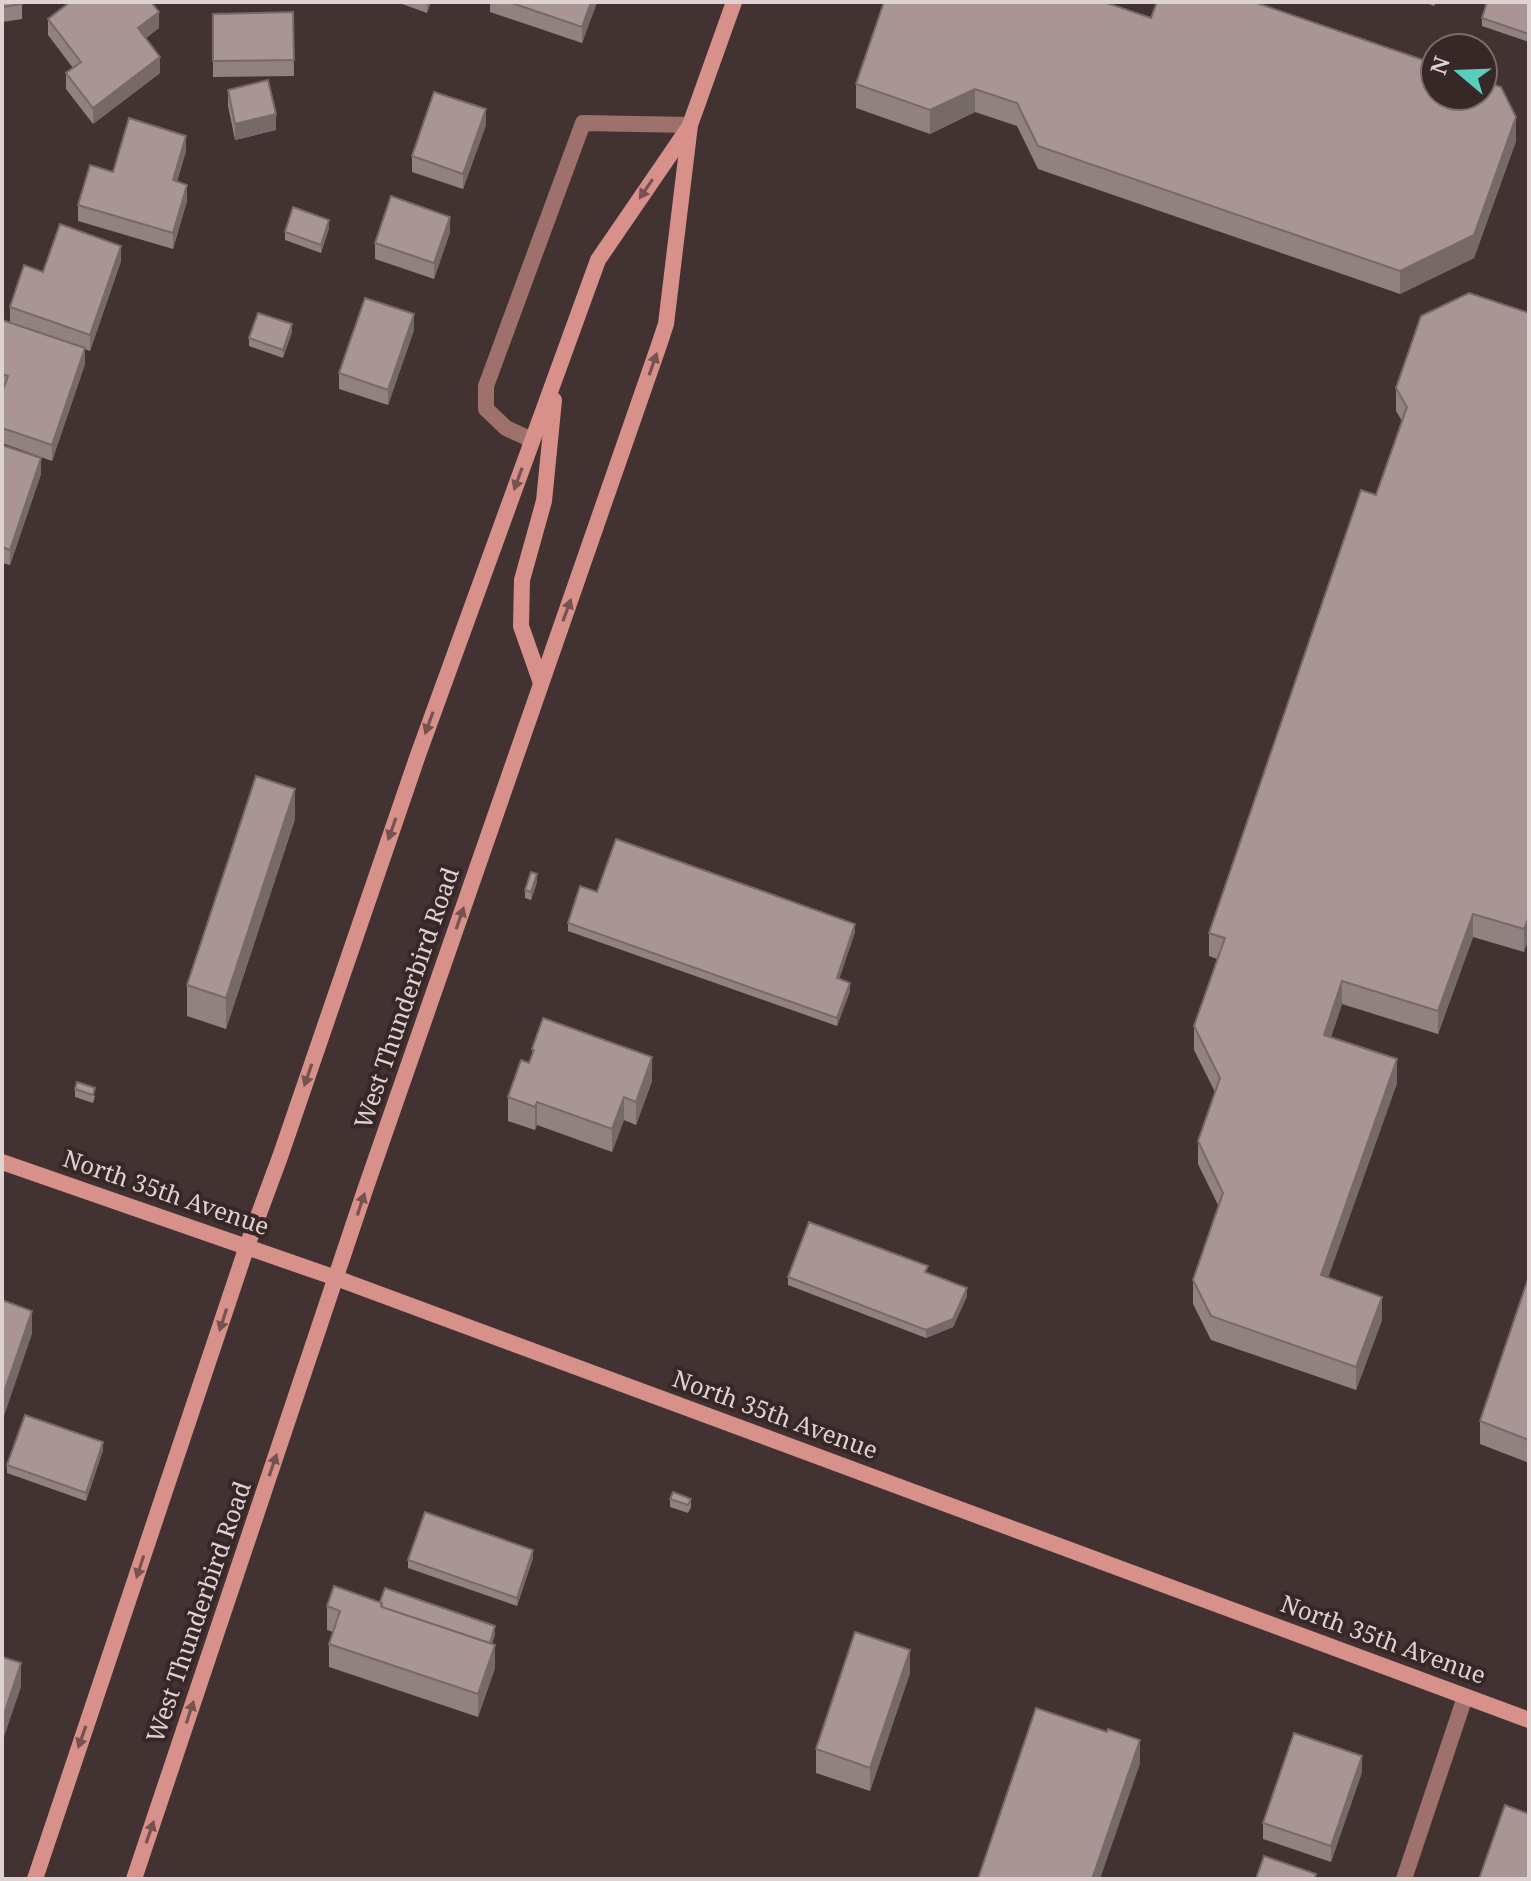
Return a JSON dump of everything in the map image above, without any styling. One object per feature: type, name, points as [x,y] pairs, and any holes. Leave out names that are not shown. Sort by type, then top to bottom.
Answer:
[{"type":"main road","name":"West Thunderbird Road","points":[[134,1879],[336,1278],[666,324],[690,125],[734,2]]},
{"type":"main road","name":"West Thunderbird Road","points":[[35,1879],[247,1246],[418,755],[598,260],[690,125]]},
{"type":"main road","points":[[541,683],[521,626],[522,580],[544,501],[555,380]]},
{"type":"main road","name":"North 35th Avenue","points":[[2,1162],[336,1278],[1529,1720]]},
{"type":"street","points":[[532,440],[506,428],[486,409],[486,386],[583,123],[690,125]]},
{"type":"street","points":[[1404,1879],[1465,1697]]},
{"type":"building","points":[[2,2],[22,2],[22,4],[2,7]]},
{"type":"building","points":[[70,2],[151,2],[159,12],[138,28],[160,57],[93,108],[66,73],[81,62],[48,19]]},
{"type":"building","points":[[509,2],[591,2],[582,27]]},
{"type":"building","points":[[884,2],[1104,2],[1151,18],[1157,2],[1254,2],[1419,59],[1419,112],[1499,112],[1499,86],[1516,117],[1474,235],[1400,271],[1038,146],[1017,103],[975,89],[930,110],[856,84]]},
{"type":"building","points":[[1487,2],[1529,3],[1529,34],[1482,18]]},
{"type":"building","points":[[293,12],[294,60],[213,61],[213,14]]},
{"type":"building","points":[[268,80],[276,114],[235,124],[228,90]]},
{"type":"building","points":[[434,92],[486,109],[463,174],[412,156]]},
{"type":"building","points":[[129,118],[186,136],[173,180],[187,185],[173,233],[78,205],[90,165],[113,172]]},
{"type":"building","points":[[391,196],[450,217],[434,263],[375,243]]},
{"type":"building","points":[[293,207],[329,220],[321,245],[285,232]]},
{"type":"building","points":[[60,224],[121,246],[90,335],[10,307],[24,265],[43,272]]},
{"type":"building","points":[[1469,293],[1529,313],[1529,916],[1524,929],[1473,914],[1438,1011],[1342,981],[1324,1035],[1397,1059],[1321,1275],[1382,1297],[1356,1367],[1211,1316],[1193,1280],[1223,1193],[1198,1141],[1220,1078],[1194,1026],[1225,938],[1209,933],[1361,490],[1376,495],[1407,407],[1396,388],[1421,316]]},
{"type":"building","points":[[365,298],[414,314],[388,390],[339,373]]},
{"type":"building","points":[[258,313],[292,324],[283,350],[249,338]]},
{"type":"building","points":[[2,320],[85,348],[52,445],[2,428],[2,392],[8,376],[2,374]]},
{"type":"building","points":[[2,445],[41,458],[10,550],[2,547]]},
{"type":"building","points":[[256,776],[295,789],[226,998],[187,985]]},
{"type":"building","points":[[616,839],[855,924],[837,978],[850,983],[837,1018],[568,923],[580,886],[597,892]]},
{"type":"building","points":[[531,872],[537,874],[531,892],[525,890]]},
{"type":"building","points":[[543,1018],[652,1057],[636,1102],[624,1097],[612,1129],[537,1102],[535,1107],[508,1097],[521,1060],[529,1063]]},
{"type":"building","points":[[77,1082],[95,1088],[93,1095],[75,1089]]},
{"type":"building","points":[[809,1222],[928,1266],[925,1272],[967,1288],[953,1319],[926,1330],[788,1277]]},
{"type":"building","points":[[1529,1276],[1529,1440],[1480,1421]]},
{"type":"building","points":[[2,1300],[32,1311],[2,1398]]},
{"type":"building","points":[[25,1415],[103,1442],[86,1493],[7,1465]]},
{"type":"building","points":[[673,1492],[691,1499],[688,1505],[670,1499]]},
{"type":"building","points":[[425,1512],[533,1550],[517,1598],[408,1560]]},
{"type":"building","points":[[334,1586],[382,1603],[381,1606],[495,1645],[478,1694],[329,1644],[340,1611],[327,1606]]},
{"type":"building","points":[[385,1588],[495,1626],[490,1643],[382,1607],[380,1602]]},
{"type":"building","points":[[855,1632],[910,1650],[870,1768],[816,1749]]},
{"type":"building","points":[[2,1657],[21,1663],[2,1720]]},
{"type":"building","points":[[1036,1708],[1140,1740],[1092,1879],[978,1879]]},
{"type":"building","points":[[1294,1733],[1362,1756],[1331,1846],[1263,1823]]},
{"type":"building","points":[[1505,1805],[1529,1814],[1529,1879],[1479,1879]]},
{"type":"building","points":[[1264,1856],[1316,1874],[1314,1879],[1256,1879]]}]
